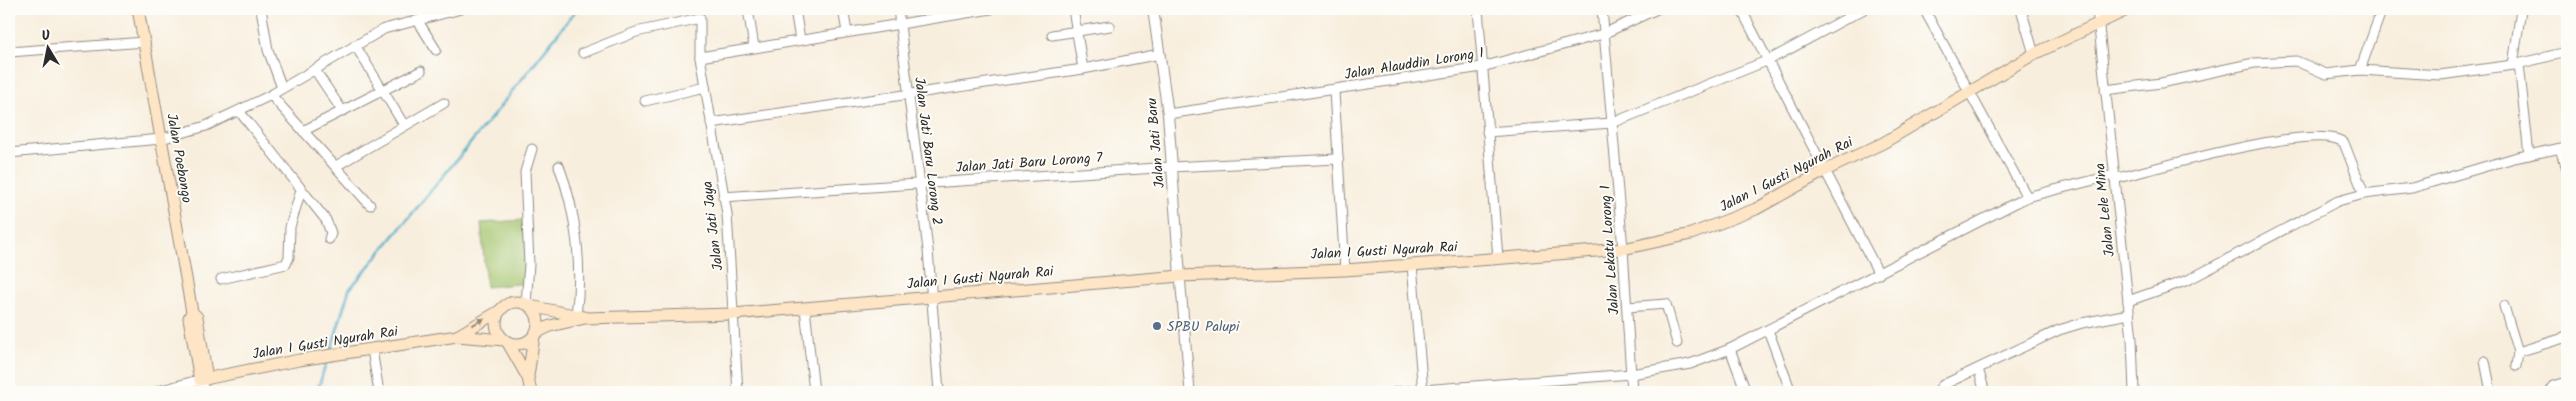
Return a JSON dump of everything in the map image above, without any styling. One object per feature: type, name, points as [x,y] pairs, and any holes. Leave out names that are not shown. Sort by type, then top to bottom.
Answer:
[{"type":"main road","name":"Jalan Poebongo","points":[[138,9],[192,312],[189,318],[204,385]]},
{"type":"main road","name":"Jalan I Gusti Ngurah Rai","points":[[528,306],[581,316],[733,314],[1180,276],[1345,270],[1624,249],[1658,243],[1724,223],[1756,209],[1970,94],[2034,54],[2129,9]]},
{"type":"main road","points":[[528,378],[537,316],[528,306],[512,303],[501,310],[496,322],[497,329],[528,378],[531,392]]},
{"type":"main road","name":"Jalan I Gusti Ngurah Rai","points":[[457,336],[501,310]]},
{"type":"main road","name":"Jalan I Gusti Ngurah Rai","points":[[535,335],[550,326],[581,316]]},
{"type":"main road","points":[[506,341],[519,345],[535,335]]},
{"type":"main road","name":"Jalan I Gusti Ngurah Rai","points":[[204,385],[298,360],[457,336],[506,341]]},
{"type":"street","points":[[261,9],[268,50],[282,88]]},
{"type":"street","points":[[9,153],[161,139],[206,126],[271,95],[384,29],[461,9]]},
{"type":"street","points":[[748,9],[754,47]]},
{"type":"street","points":[[795,9],[800,40]]},
{"type":"street","points":[[843,9],[847,32]]},
{"type":"street","name":"Jalan Jati Baru Lorong 2","points":[[898,9],[920,183],[932,296],[939,392]]},
{"type":"street","points":[[700,57],[986,9]]},
{"type":"street","points":[[1073,9],[1083,69]]},
{"type":"street","name":"Jalan Jati Baru","points":[[1152,9],[1168,114],[1180,276]]},
{"type":"street","points":[[1478,9],[1486,132],[1498,258]]},
{"type":"street","name":"Jalan Lekatu Lorong 1","points":[[1602,9],[1624,249],[1632,392]]},
{"type":"street","name":"Jalan Alauddin Lorong 1","points":[[1168,114],[1482,67],[1603,34],[1657,9]]},
{"type":"street","points":[[1741,9],[1879,274]]},
{"type":"street","points":[[1486,132],[1612,124],[1769,60],[1864,9]]},
{"type":"street","points":[[1924,9],[2027,197]]},
{"type":"street","points":[[2021,9],[2034,54]]},
{"type":"street","name":"Jalan Lele Mina","points":[[2096,9],[2128,301],[2134,392]]},
{"type":"street","points":[[2360,70],[2382,9]]},
{"type":"street","points":[[2521,9],[2516,64],[2529,155]]},
{"type":"street","points":[[583,54],[636,32],[699,14]]},
{"type":"street","name":"Jalan Jati Jaya","points":[[699,14],[700,57],[727,214],[738,392]]},
{"type":"street","points":[[418,21],[436,50]]},
{"type":"street","points":[[1052,34],[1110,26]]},
{"type":"street","points":[[9,52],[145,42]]},
{"type":"street","points":[[355,45],[404,125]]},
{"type":"street","points":[[2105,90],[2161,83],[2254,63],[2296,60],[2326,74],[2360,70],[2440,75],[2516,64],[2567,52]]},
{"type":"street","points":[[711,123],[1083,69],[1160,54]]},
{"type":"street","points":[[315,70],[342,110]]},
{"type":"street","points":[[303,131],[382,89],[421,71]]},
{"type":"street","points":[[645,100],[705,87]]},
{"type":"street","points":[[1334,90],[1345,270]]},
{"type":"street","points":[[271,95],[370,205]]},
{"type":"street","points":[[336,166],[444,103]]},
{"type":"street","points":[[239,111],[326,220],[331,233],[330,239]]},
{"type":"street","points":[[1396,392],[1631,374],[1690,364],[1730,349],[2027,197],[2266,141],[2326,136],[2338,138],[2344,142],[2364,194]]},
{"type":"street","points":[[2128,301],[2188,280],[2325,207],[2364,194],[2412,188],[2529,155],[2561,148],[2567,169]]},
{"type":"street","points":[[528,306],[525,172],[532,150]]},
{"type":"street","name":"Jalan Jati Baru Lorong 7","points":[[723,197],[1171,167],[1338,159]]},
{"type":"street","points":[[559,166],[568,198],[577,251],[581,316]]},
{"type":"street","points":[[220,279],[286,264],[289,257],[290,227],[301,190]]},
{"type":"street","points":[[1412,265],[1423,391]]},
{"type":"street","points":[[1180,276],[1190,392]]},
{"type":"street","points":[[1627,307],[1666,304],[1677,343]]},
{"type":"street","points":[[2504,306],[2518,352],[2516,366]]},
{"type":"street","points":[[805,308],[814,392]]},
{"type":"street","points":[[1928,392],[1940,389],[2070,326],[2129,314]]},
{"type":"street","points":[[1768,330],[1791,392]]},
{"type":"street","points":[[2518,352],[2567,337]]},
{"type":"street","points":[[1730,349],[1746,392]]},
{"type":"street","points":[[372,350],[379,392]]},
{"type":"street","points":[[2485,361],[2491,392]]},
{"type":"street","points":[[1978,369],[1985,392]]},
{"type":"street","points":[[2550,392],[2554,386],[2567,382]]},
{"type":"street","points":[[157,392],[204,385]]},
{"type":"green space","points":[[523,220],[528,283],[486,287],[481,223]]},
{"type":"waterway","points":[[330,353],[349,290],[492,117],[577,9]]},
{"type":"waterway","points":[[317,392],[327,360]]},
{"type":"place","name":"SPBU Palupi","points":[[1157,326]]}]
